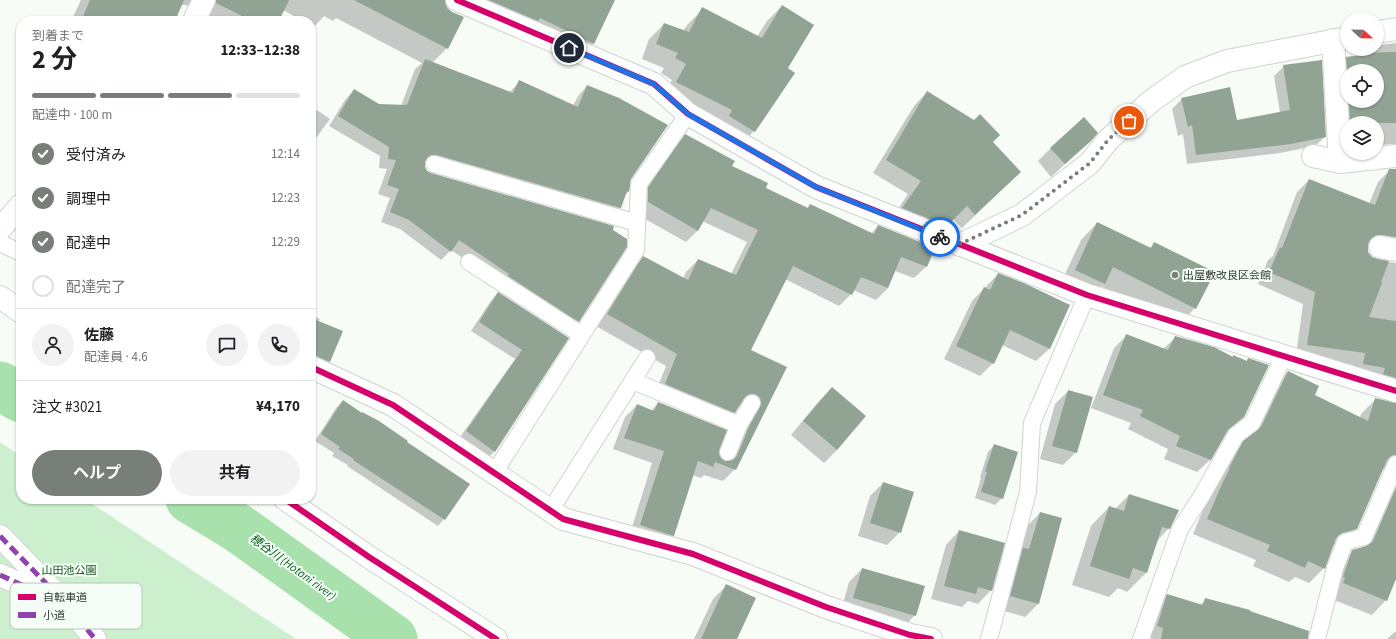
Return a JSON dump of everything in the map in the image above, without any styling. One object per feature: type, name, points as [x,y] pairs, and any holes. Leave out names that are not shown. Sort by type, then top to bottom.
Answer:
[{"type":"street","points":[[196,16],[204,0]]},
{"type":"street","points":[[457,0],[654,84],[688,114],[816,187],[1087,295],[1396,391]]},
{"type":"street","points":[[1384,31],[1396,28]]},
{"type":"street","points":[[960,244],[1022,215],[1090,163],[1108,140],[1150,102],[1185,77],[1227,61],[1340,39]]},
{"type":"street","points":[[1340,56],[1340,162]]},
{"type":"street","points":[[1313,156],[1340,162],[1396,156]]},
{"type":"street","points":[[0,229],[16,211]]},
{"type":"street","points":[[0,297],[16,308]]},
{"type":"street","points":[[316,369],[393,405],[562,519],[693,554],[826,607],[910,635],[930,639]]},
{"type":"street","points":[[292,504],[370,557],[496,639]]},
{"type":"street","points":[[0,536],[46,583]]},
{"type":"street","points":[[0,575],[18,583]]},
{"type":"street","points":[[87,629],[95,639]]},
{"type":"lane","points":[[494,473],[636,250],[639,184],[688,114]]},
{"type":"lane","points":[[434,164],[637,223]]},
{"type":"lane","points":[[0,243],[16,251]]},
{"type":"lane","points":[[469,262],[582,335]]},
{"type":"lane","points":[[989,639],[1028,492],[1032,423],[1087,295]]},
{"type":"lane","points":[[1141,639],[1180,529],[1201,497],[1236,435],[1252,423],[1284,356]]},
{"type":"lane","points":[[550,510],[647,358]]},
{"type":"lane","points":[[632,380],[739,424]]},
{"type":"lane","points":[[728,452],[739,424],[752,403]]},
{"type":"lane","points":[[1317,639],[1335,568],[1345,542],[1364,537],[1396,464]]},
{"type":"green space","name":"山田池公園","points":[[0,442],[16,453],[16,504],[93,504],[296,639],[0,639]]},
{"type":"building","points":[[90,0],[184,0],[177,16],[83,16]]},
{"type":"building","points":[[216,0],[289,0],[281,16],[242,16],[216,3]]},
{"type":"building","points":[[354,0],[445,0],[447,8],[464,17],[448,49]]},
{"type":"building","points":[[489,0],[615,0],[594,44],[540,18],[538,21]]},
{"type":"building","points":[[782,5],[814,25],[788,68],[795,73],[755,132],[729,116],[732,110],[676,82],[686,64],[675,58],[678,53],[656,44],[664,23],[689,32],[702,7],[762,38]]},
{"type":"building","points":[[1384,52],[1396,52],[1396,123],[1384,123],[1384,116],[1350,116],[1349,108],[1384,108],[1384,64],[1346,64],[1346,57],[1384,56]]},
{"type":"building","points":[[425,59],[513,93],[519,80],[578,107],[587,85],[619,98],[668,125],[631,179],[629,192],[627,191],[621,208],[437,155],[431,155],[425,161],[427,171],[431,173],[614,226],[613,230],[627,239],[627,247],[579,322],[508,276],[509,274],[459,240],[451,252],[409,220],[390,212],[399,189],[387,185],[396,160],[388,159],[389,147],[338,116],[354,89],[379,104],[407,105]]},
{"type":"building","points":[[1322,60],[1326,137],[1291,144],[1196,155],[1192,125],[1188,127],[1181,98],[1230,87],[1237,120],[1290,110],[1283,65]]},
{"type":"building","points":[[927,91],[974,120],[980,114],[1000,135],[993,142],[1021,172],[975,215],[967,206],[947,226],[902,208],[921,181],[886,160]]},
{"type":"building","points":[[1084,117],[1098,133],[1065,164],[1050,148]]},
{"type":"building","points":[[685,134],[735,161],[732,166],[768,183],[766,188],[808,208],[810,204],[874,234],[878,225],[935,248],[927,267],[901,257],[888,288],[861,277],[852,295],[793,266],[751,350],[787,367],[736,470],[715,462],[713,467],[698,461],[674,536],[640,525],[664,451],[624,438],[637,404],[654,411],[658,402],[727,430],[719,453],[721,458],[725,461],[729,461],[733,460],[737,456],[761,403],[757,395],[748,395],[744,398],[735,413],[665,384],[677,354],[607,314],[643,256],[688,280],[698,259],[736,275],[758,230],[711,208],[698,231],[648,202],[648,187]]},
{"type":"building","points":[[1389,169],[1396,169],[1396,237],[1376,235],[1368,244],[1368,252],[1372,257],[1389,261],[1369,317],[1396,321],[1396,378],[1383,374],[1385,368],[1363,364],[1365,353],[1307,345],[1315,292],[1269,272],[1280,247],[1282,248],[1309,179],[1375,205]]},
{"type":"building","points":[[1097,222],[1151,248],[1154,242],[1215,272],[1196,309],[1113,267],[1105,284],[1075,270]]},
{"type":"building","points":[[998,273],[1024,283],[1070,305],[1050,349],[1010,330],[994,364],[956,346],[984,287],[990,290]]},
{"type":"building","points":[[498,292],[569,338],[495,452],[466,431],[522,350],[479,322]]},
{"type":"building","points":[[316,320],[343,331],[330,362],[316,356]]},
{"type":"building","points":[[1126,334],[1168,350],[1175,336],[1214,347],[1233,357],[1233,355],[1247,361],[1248,358],[1269,365],[1244,417],[1228,430],[1211,460],[1176,446],[1180,436],[1140,416],[1143,410],[1103,395]]},
{"type":"building","points":[[1288,371],[1319,386],[1315,395],[1368,421],[1375,398],[1396,403],[1396,455],[1391,456],[1387,460],[1357,529],[1342,533],[1336,538],[1325,569],[1308,561],[1305,568],[1267,551],[1270,545],[1207,519],[1229,468],[1243,441],[1261,427]]},
{"type":"building","points":[[832,387],[866,416],[837,450],[803,421]]},
{"type":"building","points":[[1068,390],[1093,397],[1077,453],[1052,446]]},
{"type":"building","points":[[343,400],[362,413],[379,421],[408,441],[407,442],[470,484],[445,520],[353,460],[354,459],[338,449],[340,447],[321,434]]},
{"type":"building","points":[[994,444],[1018,452],[1003,499],[981,492],[987,472],[985,471]]},
{"type":"building","points":[[883,482],[914,492],[901,533],[870,523]]},
{"type":"building","points":[[1396,488],[1396,579],[1387,601],[1343,583],[1345,578],[1343,577],[1352,550],[1367,546],[1373,541]]},
{"type":"building","points":[[1129,494],[1179,510],[1170,529],[1162,527],[1147,573],[1133,568],[1129,579],[1090,566],[1109,506],[1124,511]]},
{"type":"building","points":[[1040,512],[1062,518],[1039,604],[1010,596],[1023,548],[1029,549]]},
{"type":"building","points":[[959,530],[1005,543],[992,591],[978,587],[976,594],[944,586]]},
{"type":"building","points":[[862,568],[925,586],[916,616],[853,598]]},
{"type":"building","points":[[726,584],[756,598],[737,639],[701,639]]},
{"type":"building","points":[[1167,594],[1203,605],[1205,598],[1250,610],[1309,631],[1308,639],[1161,639],[1163,628],[1157,626]]},
{"type":"waterway","name":"穂谷川 (Hotani river)","points":[[0,386],[16,395]]},
{"type":"waterway","name":"穂谷川 (Hotani river)","points":[[198,504],[238,528],[393,639]]},
{"type":"marked path","points":[[0,536],[46,583]]},
{"type":"marked path","points":[[0,575],[18,583]]},
{"type":"marked path","points":[[87,629],[95,639]]},
{"type":"cycle path","points":[[457,0],[654,84],[688,114],[816,187],[1087,295],[1396,391]]},
{"type":"cycle path","points":[[316,369],[393,405],[563,519],[693,554],[826,607],[910,635],[931,639]]},
{"type":"cycle path","points":[[292,504],[369,557],[496,639]]},
{"type":"way so far","points":[[940,237],[960,244],[1022,215],[1090,163],[1108,140],[1129,121]]},
{"type":"place","name":"出屋敷改良区会館","points":[[1175,275]]},
{"type":"route","points":[[569,48],[654,84],[688,114],[816,187],[940,237]]}]
